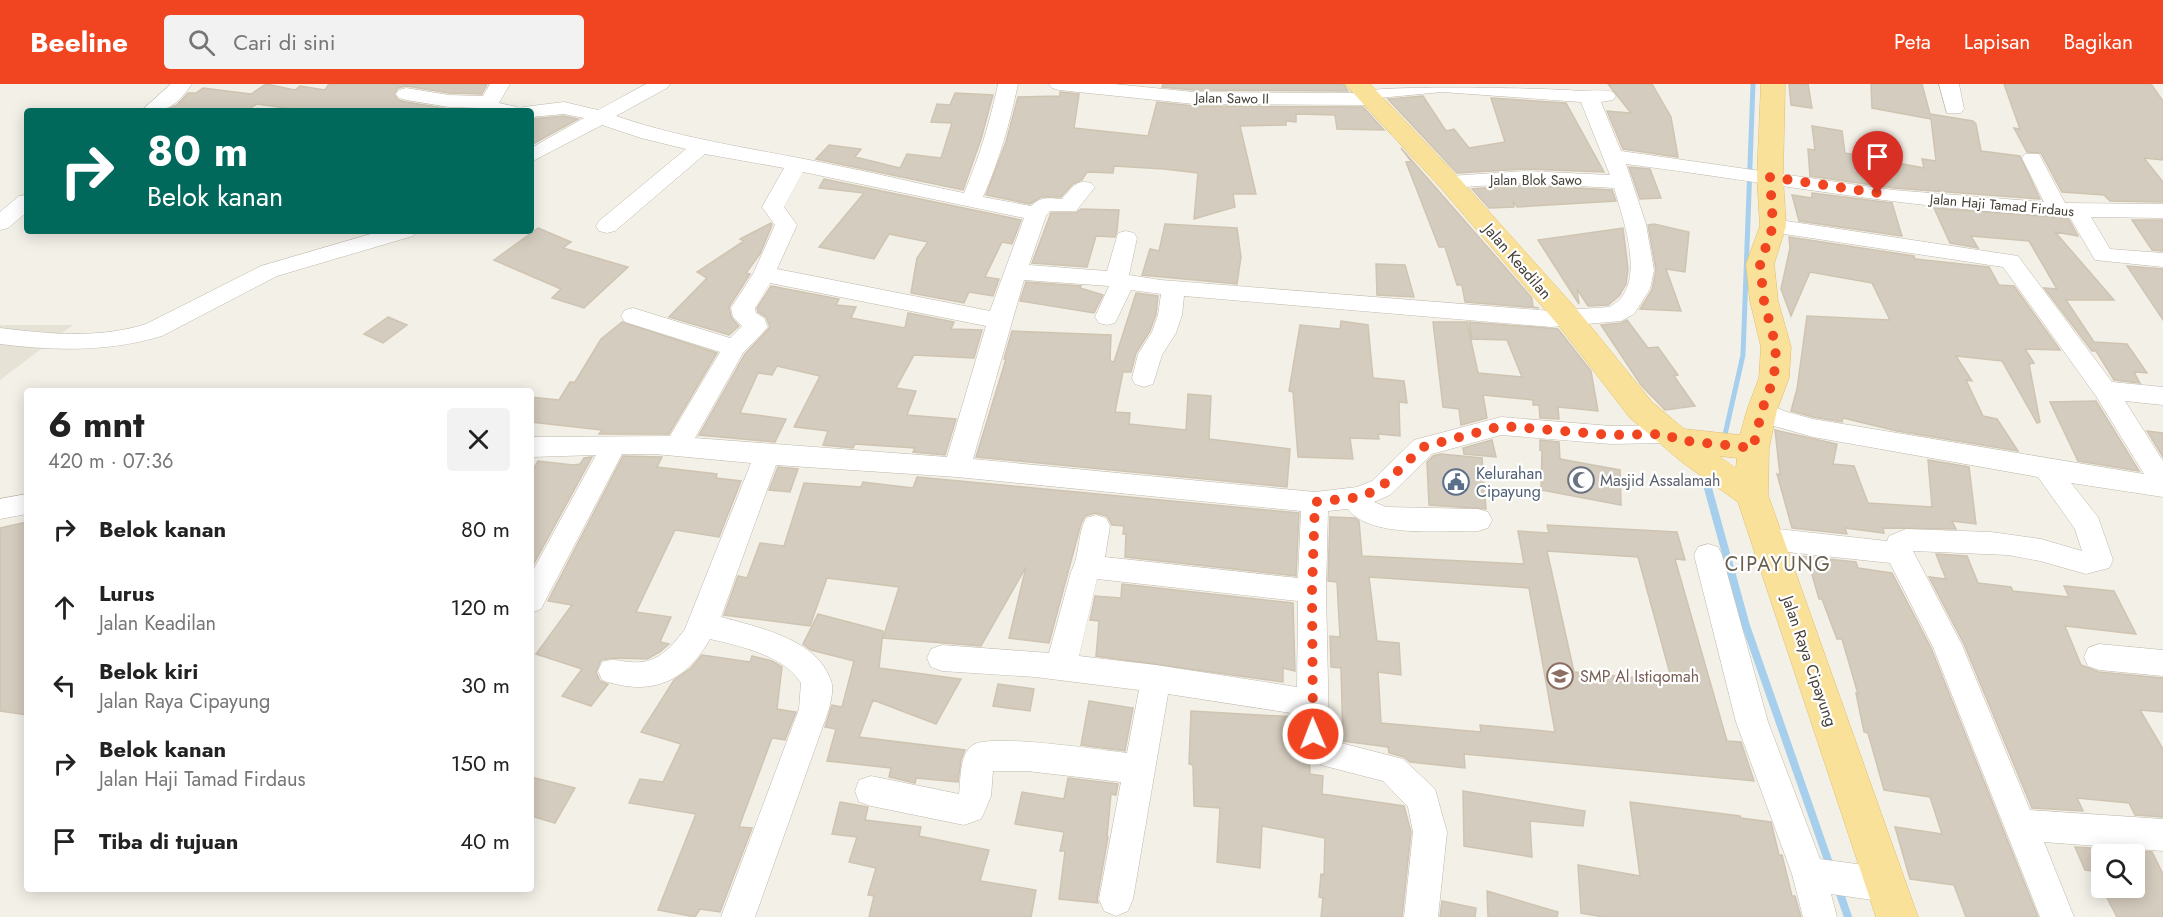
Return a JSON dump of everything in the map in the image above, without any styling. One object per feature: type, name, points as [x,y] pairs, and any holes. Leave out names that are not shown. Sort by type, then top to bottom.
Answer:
[{"type":"main road","name":"Jalan Raya Cipayung","points":[[1773,84],[1767,177],[1773,226],[1760,264],[1764,301],[1776,347],[1774,378],[1762,410],[1743,446],[1739,486],[1768,539],[1882,894]]},
{"type":"main road","name":"Jalan Keadilan","points":[[1364,92],[1449,182],[1569,319],[1641,410],[1739,486]]},
{"type":"main road","points":[[1684,443],[1743,446]]},
{"type":"street","points":[[156,108],[166,101],[182,84]]},
{"type":"street","points":[[490,108],[489,102],[500,84]]},
{"type":"street","points":[[534,154],[660,84]]},
{"type":"street","points":[[971,201],[989,159],[991,142],[1001,117],[1008,84]]},
{"type":"street","name":"Jalan Sawo II","points":[[1059,84],[1194,98],[1364,92],[1442,86],[1596,91]]},
{"type":"street","points":[[1949,84],[1954,109]]},
{"type":"street","points":[[1015,272],[1569,319],[1613,315],[1626,309],[1639,289],[1643,270],[1635,224],[1613,156],[1596,91]]},
{"type":"street","points":[[406,94],[449,101],[489,102]]},
{"type":"street","points":[[534,111],[564,108],[601,117],[648,134],[701,147],[1036,214]]},
{"type":"street","points":[[607,226],[701,147]]},
{"type":"street","name":"Jalan Haji Tamad Firdaus","points":[[1613,156],[1710,168],[1857,191],[2068,211],[2163,211]]},
{"type":"street","points":[[2032,159],[2068,211],[2103,255],[2163,260]]},
{"type":"street","points":[[677,447],[734,348],[756,327],[756,324],[745,317],[742,308],[764,274],[786,225],[773,207],[796,165]]},
{"type":"street","name":"Jalan Blok Sawo","points":[[1449,182],[1525,177],[1623,182]]},
{"type":"street","points":[[957,467],[1015,272],[1036,214],[1045,204],[1068,206],[1084,187]]},
{"type":"street","points":[[0,224],[24,204]]},
{"type":"street","points":[[1773,226],[2010,261],[2105,390],[2163,485]]},
{"type":"street","points":[[0,336],[75,344],[135,337],[154,330],[269,271],[395,234]]},
{"type":"street","points":[[1107,317],[1120,280],[1126,238]]},
{"type":"street","points":[[764,274],[1000,321]]},
{"type":"street","points":[[1144,378],[1150,354],[1164,333],[1170,315],[1173,287]]},
{"type":"street","points":[[633,316],[734,348]]},
{"type":"street","points":[[2105,390],[2163,396]]},
{"type":"street","points":[[1762,410],[1776,417],[1813,428],[2046,469],[2163,485]]},
{"type":"street","points":[[534,447],[632,443],[767,455],[957,467],[1315,502],[1355,498],[1380,488],[1423,447],[1501,426],[1684,443]]},
{"type":"street","points":[[534,595],[614,445]]},
{"type":"street","points":[[613,671],[629,676],[663,672],[693,644],[703,625],[767,455]]},
{"type":"street","points":[[2046,469],[2088,525],[2099,560],[2094,563],[2084,563],[2040,550],[1999,544],[1906,540],[1899,544],[1899,553],[1947,645],[2057,917]]},
{"type":"street","points":[[1355,498],[1364,511],[1371,516],[1478,520]]},
{"type":"street","points":[[1315,502],[1312,591],[1313,734],[1332,755],[1392,769],[1423,800],[1430,832],[1421,917]]},
{"type":"street","points":[[0,509],[24,505]]},
{"type":"street","points":[[1061,666],[1085,572],[1090,567],[1096,526]]},
{"type":"street","points":[[1768,539],[1899,553]]},
{"type":"street","points":[[1708,555],[1752,722],[1816,874],[1820,917]]},
{"type":"street","points":[[1090,567],[1312,591]]},
{"type":"street","points":[[703,625],[760,639],[804,665],[816,681],[814,709],[738,917]]},
{"type":"street","points":[[2099,657],[2163,663]]},
{"type":"street","points":[[942,658],[1061,666],[1156,678],[1312,703]]},
{"type":"street","points":[[1116,899],[1156,678]]},
{"type":"street","points":[[871,791],[964,810],[974,802],[979,763],[983,756],[1027,757],[1139,769]]},
{"type":"street","points":[[2020,825],[2163,836]]},
{"type":"street","points":[[1816,874],[1882,894]]},
{"type":"shaded area","points":[[0,325],[73,325],[0,380]]},
{"type":"building","points":[[266,84],[295,90],[300,86],[325,90],[329,84],[487,84],[482,94],[449,93],[406,86],[398,88],[394,94],[398,100],[443,108],[285,108],[257,104],[250,108],[170,108],[177,105],[188,93],[196,93],[203,88],[251,94]]},
{"type":"building","points":[[1163,84],[1343,84],[1348,91],[1194,90],[1162,87]]},
{"type":"building","points":[[1608,84],[1652,84],[1671,117],[1678,157],[1623,149],[1607,111],[1631,113]]},
{"type":"building","points":[[1789,84],[1808,84],[1812,108],[1791,105]]},
{"type":"building","points":[[1871,84],[1922,84],[1930,114],[1973,121],[1976,124],[1981,151],[2020,156],[2040,199],[1894,188],[1810,176],[1808,149],[1815,150],[1812,126],[1842,131],[1845,153],[1924,168],[1922,159],[1936,161],[1931,119],[1872,108]]},
{"type":"building","points":[[2004,84],[2151,84],[2163,101],[2163,160],[2144,158],[2163,182],[2163,202],[2110,201],[2104,195],[2062,192],[2041,153],[2027,152],[2014,128],[2020,129]]},
{"type":"building","points":[[1060,92],[1079,94],[1074,128],[1148,136],[1157,102],[1194,106],[1363,107],[1384,130],[1337,129],[1335,115],[1296,114],[1296,122],[1286,121],[1286,125],[1240,126],[1256,194],[1233,194],[1235,207],[1194,219],[1198,173],[1164,169],[1114,166],[1113,173],[1087,172],[1082,180],[1073,184],[1061,197],[1041,197],[1030,204],[986,195],[1006,142],[1018,97],[1060,96]]},
{"type":"building","points":[[955,93],[993,95],[981,139],[963,190],[816,159],[829,145],[861,149],[855,157],[900,168],[907,154],[941,158],[952,123],[931,122],[937,104],[950,105]]},
{"type":"building","points":[[1423,96],[1446,131],[1454,129],[1469,148],[1505,142],[1491,98],[1566,103],[1604,172],[1525,169],[1457,173],[1388,99]]},
{"type":"building","points":[[564,116],[578,119],[534,143],[534,119]]},
{"type":"building","points":[[1401,148],[1532,298],[1533,307],[1539,308],[1465,302],[1462,285],[1457,285],[1445,247],[1439,247],[1406,162],[1411,161]]},
{"type":"building","points":[[1629,167],[1650,169],[1661,198],[1640,199]]},
{"type":"building","points":[[824,179],[1021,220],[1012,244],[1002,242],[985,277],[999,279],[993,296],[969,292],[964,303],[911,293],[917,258],[928,242],[889,234],[874,259],[819,247],[864,193],[819,188]]},
{"type":"building","points":[[1525,185],[1612,190],[1616,201],[1517,207],[1513,201],[1514,207],[1489,208],[1472,189]]},
{"type":"building","points":[[1812,193],[1892,203],[1902,236],[1799,221],[1792,195],[1812,198]]},
{"type":"building","points":[[1934,208],[2068,218],[2078,236],[2055,232],[2114,300],[2066,300],[2094,342],[2127,344],[2147,373],[2134,372],[2140,383],[2114,380],[2096,351],[2092,351],[2044,288],[2057,289],[2029,241],[1971,236],[1978,248],[1950,243]]},
{"type":"building","points":[[1081,209],[1119,210],[1115,237],[1096,236],[1087,267],[1032,263],[1051,213],[1076,213]]},
{"type":"building","points":[[2132,220],[2163,220],[2163,251],[2152,250]]},
{"type":"building","points":[[771,223],[760,254],[746,273],[750,274],[729,307],[731,317],[739,326],[729,335],[669,317],[707,278],[697,272],[744,241],[740,239]]},
{"type":"building","points":[[1165,224],[1237,228],[1241,257],[1237,284],[1142,275],[1150,249],[1159,251]]},
{"type":"building","points":[[1654,224],[1689,232],[1685,272],[1666,269],[1681,311],[1640,309],[1652,290],[1656,270],[1648,225]]},
{"type":"building","points":[[538,228],[571,242],[563,248],[628,267],[584,308],[552,298],[561,289],[494,260],[530,234],[534,234]]},
{"type":"building","points":[[1623,228],[1628,269],[1626,284],[1619,296],[1608,305],[1588,306],[1577,289],[1579,304],[1538,240]]},
{"type":"building","points":[[1789,237],[1914,256],[1915,259],[1989,267],[1999,285],[2014,286],[2060,350],[2025,349],[2034,363],[2029,364],[2040,422],[2037,423],[2002,361],[1956,356],[1972,381],[1966,380],[1983,416],[1997,419],[2018,451],[1897,431],[1843,418],[1842,422],[1791,411],[1797,389],[1807,316],[1890,320],[1872,283],[1810,272],[1791,316],[1781,289],[1790,248]]},
{"type":"building","points":[[1376,264],[1405,265],[1414,297],[1377,295]]},
{"type":"building","points":[[2127,266],[2163,269],[2163,320]]},
{"type":"building","points":[[1026,282],[1081,286],[1080,288],[1103,295],[1094,313],[1020,301]]},
{"type":"building","points":[[771,286],[839,299],[836,305],[856,307],[851,318],[905,328],[908,313],[954,322],[951,329],[982,330],[974,358],[914,355],[896,388],[916,391],[907,415],[956,419],[945,455],[913,452],[915,448],[855,444],[853,448],[823,445],[828,431],[794,427],[820,376],[777,366],[772,375],[758,373],[740,413],[786,419],[775,442],[699,435],[745,354],[770,327],[766,317],[758,312],[757,308]]},
{"type":"building","points":[[1136,293],[1158,296],[1156,314],[1150,331],[1136,353],[1131,372],[1123,372],[1115,412],[1130,413],[1129,424],[1186,430],[1188,394],[1211,396],[1209,439],[1290,449],[1287,487],[976,457],[1006,359],[1004,359],[1012,331],[1111,335],[1110,361],[1114,362]]},
{"type":"building","points":[[388,317],[407,325],[383,343],[364,334]]},
{"type":"building","points":[[1627,320],[1648,348],[1658,347],[1678,375],[1674,376],[1695,406],[1665,410],[1641,385],[1601,325],[1621,323]]},
{"type":"building","points":[[1341,321],[1368,325],[1373,378],[1404,381],[1407,403],[1399,402],[1400,436],[1378,434],[1379,439],[1350,438],[1353,459],[1298,457],[1293,392],[1289,391],[1300,325],[1340,329]]},
{"type":"building","points":[[622,322],[717,353],[669,434],[599,434],[602,430],[534,422],[534,397],[559,400],[570,382],[575,382],[601,339]]},
{"type":"building","points":[[1433,322],[1467,322],[1478,373],[1522,377],[1507,340],[1472,339],[1469,322],[1558,329],[1591,371],[1598,411],[1558,407],[1559,419],[1540,418],[1539,405],[1533,405],[1533,400],[1483,395],[1487,418],[1461,425],[1459,409],[1443,407]]},
{"type":"building","points":[[2096,401],[2139,471],[2078,461],[2050,402]]},
{"type":"building","points":[[1775,430],[1837,444],[1833,464],[1854,466],[1868,503],[1932,507],[1928,460],[1969,467],[1976,524],[1952,521],[1956,529],[1883,528],[1884,533],[1845,528],[1847,534],[1792,528],[1777,474],[1780,475]]},
{"type":"building","points":[[2147,431],[2163,433],[2163,457]]},
{"type":"building","points":[[1492,440],[1496,457],[1464,454],[1463,448]]},
{"type":"building","name":"Masjid Assalamah","points":[[1540,440],[1559,442],[1560,459],[1620,470],[1621,505],[1541,490]]},
{"type":"building","name":"Kelurahan Cipayung","points":[[1441,454],[1482,458],[1486,509],[1429,505],[1427,462],[1433,456]]},
{"type":"building","points":[[623,456],[662,457],[657,467],[717,474],[716,478],[741,481],[719,537],[675,530],[636,612],[671,617],[660,642],[669,644],[647,659],[601,660],[596,672],[600,681],[608,684],[591,706],[562,696],[582,669],[536,654],[572,605],[548,601]]},
{"type":"building","points":[[592,457],[534,563],[534,468],[538,461],[573,465],[580,464],[584,458]]},
{"type":"building","points":[[778,467],[798,469],[790,492],[769,490]]},
{"type":"building","points":[[917,477],[1299,513],[1296,576],[1125,557],[1124,526],[1112,525],[1107,516],[1095,513],[1085,516],[1081,524],[1049,643],[1009,638],[1026,567],[981,646],[883,638],[899,587],[827,578],[810,626],[724,615],[738,576],[747,578],[760,543],[784,546],[804,483],[861,487],[863,482],[913,488]]},
{"type":"building","points":[[1330,517],[1355,518],[1359,521],[1362,556],[1524,564],[1518,531],[1549,533],[1547,525],[1677,532],[1685,560],[1675,559],[1727,741],[1741,742],[1754,781],[1464,754],[1465,768],[1410,762],[1404,757],[1389,753],[1388,747],[1343,741],[1341,668],[1331,667],[1330,636],[1340,637],[1337,582],[1328,581]],"holes":[[[1547,551],[1638,557],[1672,681],[1574,672]],[[1369,577],[1529,588],[1555,732],[1480,725],[1481,732],[1381,723],[1378,672],[1401,675],[1399,643],[1377,641]]]},
{"type":"building","points":[[24,523],[24,715],[0,711],[0,528]]},
{"type":"building","points":[[1936,554],[1967,556],[1978,583],[2011,587],[2013,591],[2069,597],[2064,586],[2114,591],[2136,634],[2065,626],[2081,665],[2099,672],[2163,678],[2163,712],[2140,710],[2163,749],[2163,817],[2135,815],[2129,803],[2077,798],[2083,811],[2032,808],[1964,644],[1929,577],[1946,579]]},
{"type":"building","points":[[1800,556],[1856,562],[1858,568],[1892,573],[1931,648],[2038,917],[1966,917],[1954,885],[1910,879],[1895,827],[1942,834],[1930,797],[1884,790],[1868,733],[1864,732],[1856,693],[1858,694],[1842,639],[1837,639],[1822,599],[1819,599],[1809,564],[1802,563]]},
{"type":"building","points":[[1122,584],[1293,603],[1295,671],[1283,668],[1283,682],[1096,656],[1099,621],[1090,620],[1095,596],[1121,598]]},
{"type":"building","points":[[818,614],[883,631],[879,668],[961,679],[936,724],[873,700],[859,737],[965,750],[958,782],[916,778],[915,783],[889,777],[891,768],[827,761],[836,729],[825,727],[832,705],[842,707],[854,661],[811,650],[803,644]]},
{"type":"building","points":[[702,655],[750,662],[752,656],[772,661],[782,667],[777,709],[796,712],[785,740],[772,738],[739,827],[752,828],[720,912],[700,909],[695,917],[658,910],[696,814],[629,803],[640,779],[663,782],[681,744],[641,732],[674,680],[691,668]]},
{"type":"building","points":[[998,684],[1034,689],[1030,711],[993,706]]},
{"type":"building","points":[[1089,701],[1133,708],[1125,751],[1081,745]]},
{"type":"building","points":[[1191,711],[1295,717],[1295,735],[1309,755],[1310,774],[1323,776],[1322,794],[1404,806],[1411,832],[1402,917],[1321,917],[1323,898],[1319,897],[1321,874],[1324,875],[1325,838],[1262,826],[1260,868],[1217,862],[1220,808],[1194,806],[1193,765],[1189,764]]},
{"type":"building","points":[[534,778],[575,788],[555,823],[534,817]]},
{"type":"building","points":[[1068,778],[1118,784],[1116,795],[1111,794],[1108,837],[1098,903],[1059,899],[1065,851],[1060,851],[1064,832],[1015,824],[1022,792],[1064,799]]},
{"type":"building","points":[[1463,791],[1585,811],[1583,826],[1530,821],[1532,857],[1464,846]]},
{"type":"building","points":[[840,802],[868,807],[865,820],[921,827],[919,836],[989,850],[980,881],[1036,890],[1031,917],[869,917],[874,896],[868,895],[876,868],[849,862],[857,837],[832,834]]},
{"type":"building","points":[[1630,802],[1771,822],[1779,855],[1782,855],[1792,896],[1795,896],[1801,917],[1603,917],[1581,913],[1578,865],[1640,876]]},
{"type":"building","points":[[2075,847],[2091,848],[2091,871],[2085,870]]},
{"type":"building","points":[[2145,852],[2152,852],[2163,874],[2163,917],[2117,917],[2107,898],[2145,898]]},
{"type":"building","points":[[1487,891],[1558,912],[1557,917],[1488,917]]},
{"type":"building","points":[[1442,901],[1476,908],[1475,917],[1440,917]]},
{"type":"waterway","points":[[1724,439],[1743,355],[1753,84]]},
{"type":"waterway","points":[[1711,473],[1706,481],[1746,626],[1830,866]]},
{"type":"waterway","points":[[1838,888],[1848,917]]},
{"type":"place","name":"Masjid Assalamah","points":[[1581,480]]},
{"type":"place","name":"Kelurahan Cipayung","points":[[1456,482]]},
{"type":"place","name":"SMP Al Istiqomah","points":[[1560,676]]},
{"type":"district","name":"CIPAYUNG","points":[[1778,564]]},
{"type":"route","points":[[1313,734],[1312,591],[1315,502],[1361,497],[1380,488],[1423,447],[1501,426],[1611,435],[1667,434],[1677,440],[1753,448],[1762,410],[1774,378],[1776,347],[1764,301],[1760,264],[1773,226],[1770,177],[1878,193]]}]
